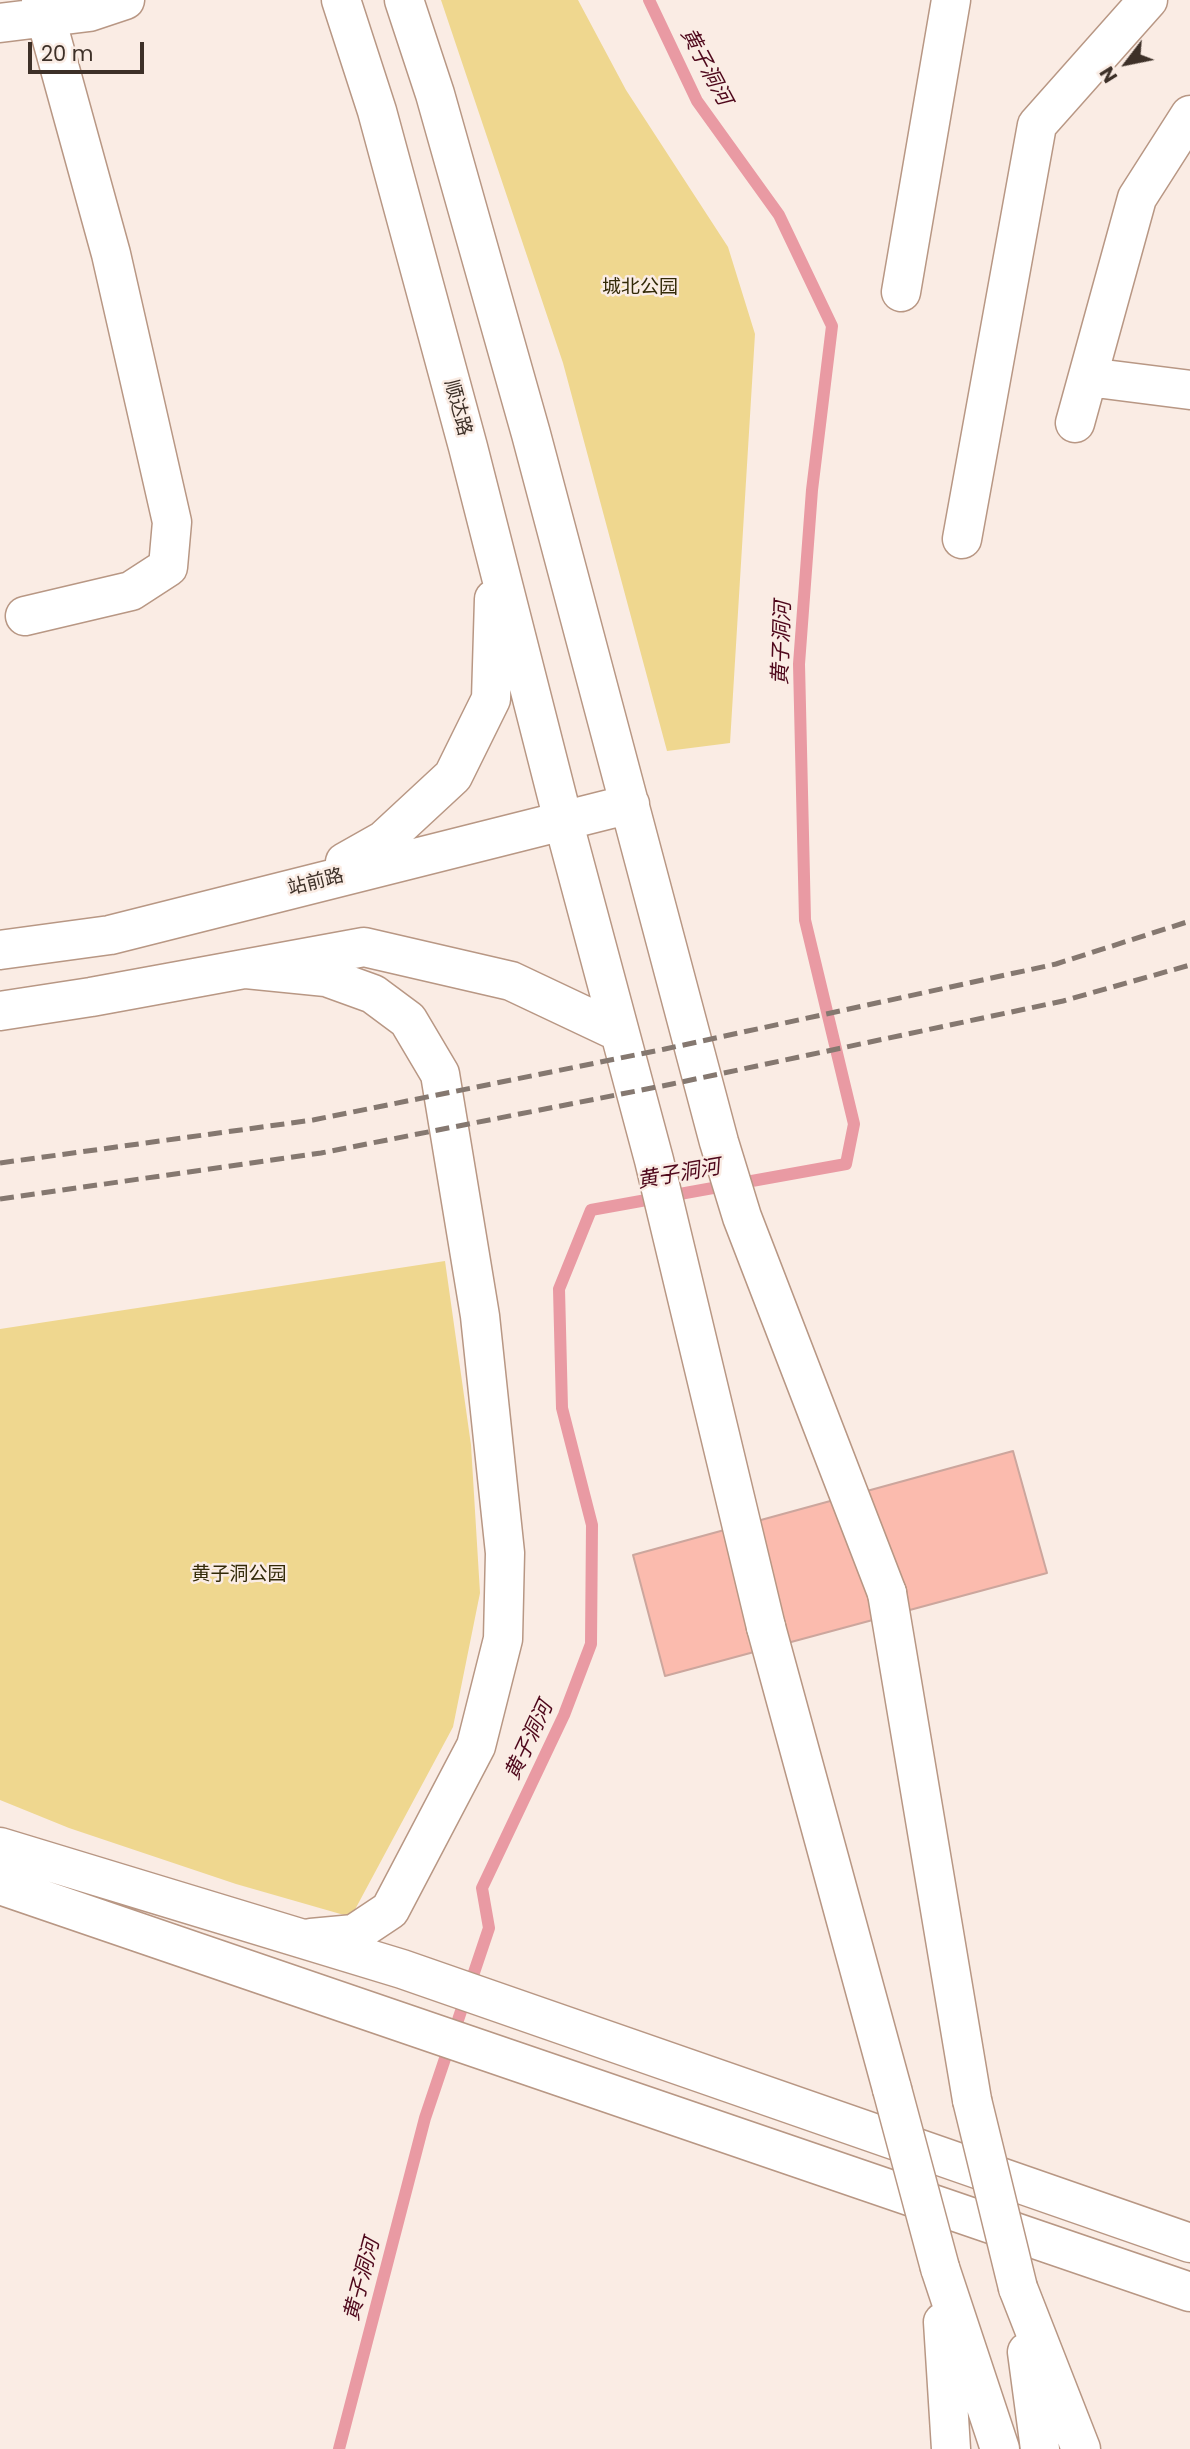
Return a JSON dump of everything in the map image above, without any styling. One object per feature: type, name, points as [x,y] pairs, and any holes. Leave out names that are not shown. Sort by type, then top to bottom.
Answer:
[{"type":"main road","points":[[0,23],[44,8],[89,12],[125,0]]},
{"type":"main road","name":"顺达路","points":[[341,0],[377,111],[496,555],[563,820],[654,1160],[766,1628],[940,2268]]},
{"type":"main road","points":[[404,0],[435,94],[527,421],[719,1142],[742,1217],[887,1592],[972,2100],[1018,2288],[1041,2449]]},
{"type":"main road","points":[[901,292],[951,0]]},
{"type":"main road","points":[[962,539],[1037,125],[1148,0]]},
{"type":"main road","points":[[25,616],[131,591],[168,567],[172,522],[111,254],[44,8]]},
{"type":"main road","points":[[1075,423],[1137,198],[1190,115]]},
{"type":"main road","points":[[1088,377],[1190,390]]},
{"type":"main road","points":[[299,887],[384,840],[453,776],[491,699],[496,555]]},
{"type":"main road","name":"站前路","points":[[0,950],[110,935],[630,804]]},
{"type":"main road","points":[[0,1011],[364,947],[511,981],[619,1032]]},
{"type":"main road","points":[[246,969],[326,976],[373,994],[408,1020],[440,1074],[480,1316],[505,1553],[503,1639],[476,1746],[390,1910],[354,1934],[299,1939]]},
{"type":"main road","points":[[0,1847],[402,1969],[1190,2243]]},
{"type":"main road","points":[[0,1885],[1190,2292]]},
{"type":"main road","points":[[940,2268],[951,2449]]},
{"type":"main road","points":[[940,2268],[1000,2449]]},
{"type":"main road","points":[[1018,2288],[1081,2449]]},
{"type":"green space","name":"城北公园","points":[[441,0],[578,0],[626,90],[728,247],[755,334],[730,743],[667,751],[563,363]]},
{"type":"green space","name":"黄子洞公园","points":[[445,1261],[471,1445],[480,1593],[453,1727],[351,1917],[236,1884],[69,1828],[0,1800],[0,1329]]},
{"type":"building","points":[[1013,1451],[1047,1573],[665,1676],[633,1555]]},
{"type":"waterway","name":"黄子洞河","points":[[339,2449],[425,2118],[489,1928],[482,1888],[564,1715],[591,1644],[592,1525],[562,1408],[559,1289],[591,1210],[846,1164],[854,1124],[805,920],[799,664],[812,490],[832,326],[779,215],[697,101],[649,0]]},
{"type":"railway","points":[[0,1163],[313,1120],[665,1049],[1056,964],[1190,921]]},
{"type":"railway","points":[[0,1199],[321,1153],[672,1084],[1063,1001],[1190,965]]}]
